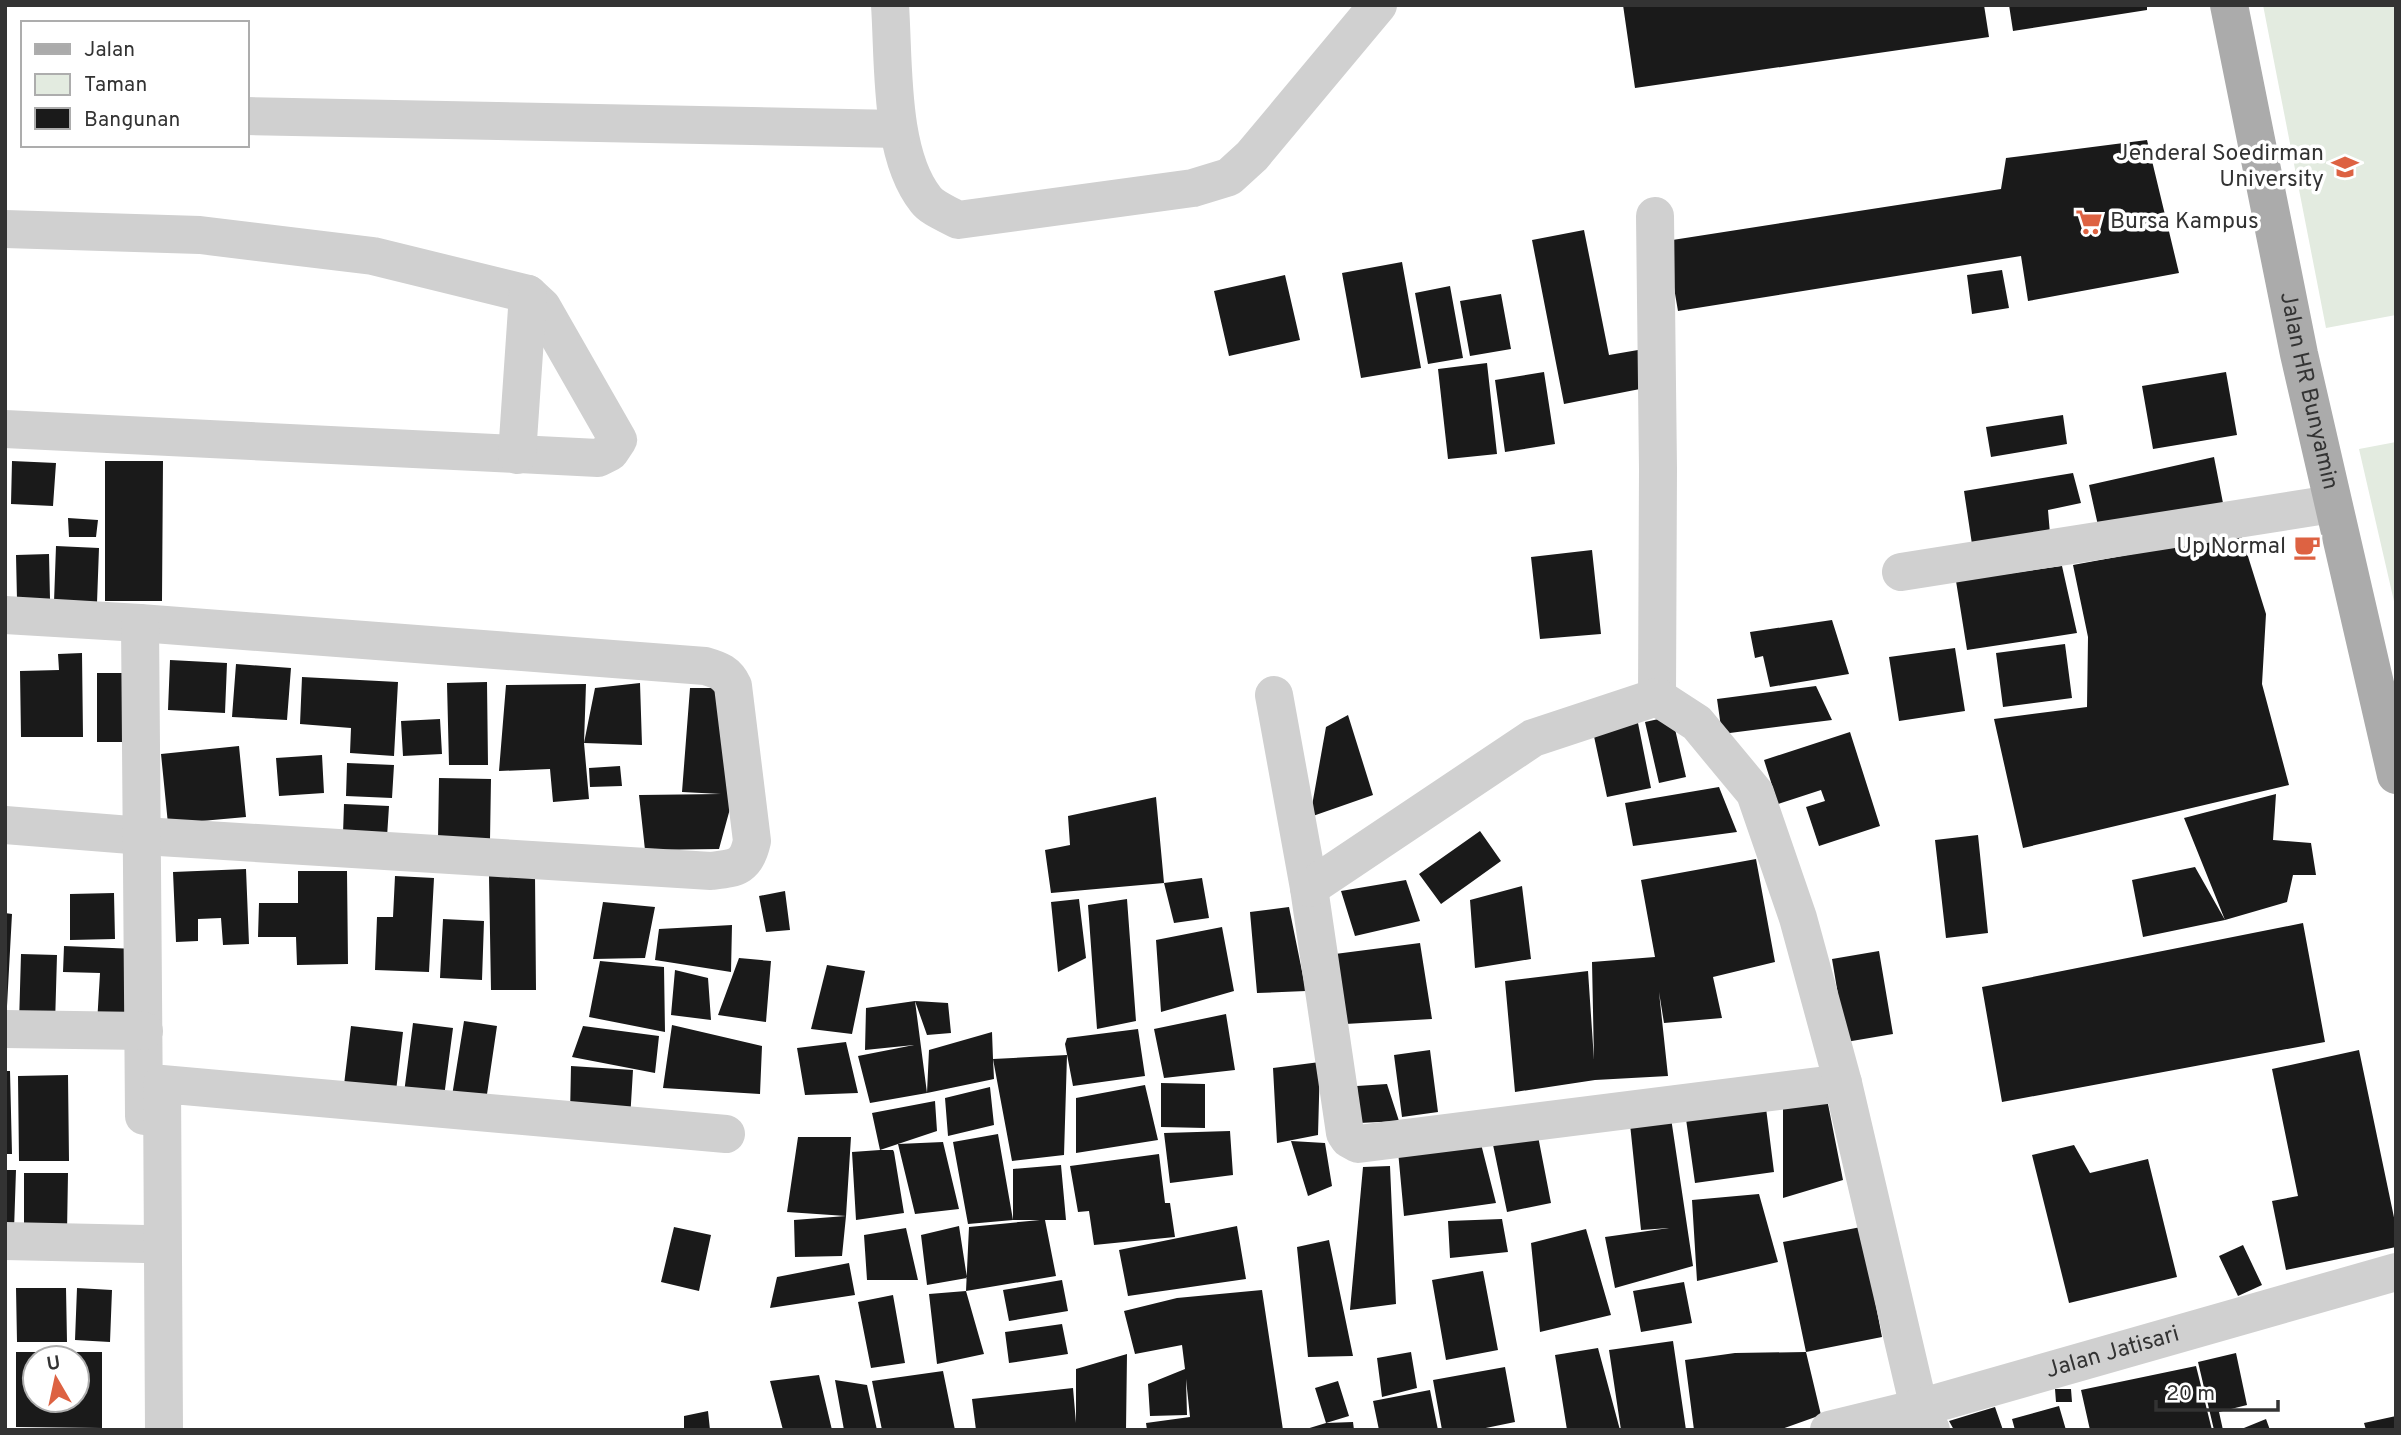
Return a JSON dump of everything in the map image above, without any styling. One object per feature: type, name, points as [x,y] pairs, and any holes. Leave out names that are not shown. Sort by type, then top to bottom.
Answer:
[{"type":"main road","name":"Jalan HR Bunyamin","points":[[2229,5],[2299,354],[2396,775]]},
{"type":"street","points":[[890,5],[898,129],[914,182],[928,202],[958,220],[1193,188],[1229,177],[1252,156],[1378,5]]},
{"type":"street","points":[[248,116],[898,129]]},
{"type":"street","points":[[1655,216],[1657,698]]},
{"type":"street","points":[[5,229],[200,234],[373,256],[528,294],[541,307],[618,440],[610,452],[598,458],[5,429]]},
{"type":"street","points":[[517,455],[528,294]]},
{"type":"street","points":[[1901,572],[2332,504]]},
{"type":"street","points":[[5,615],[705,666],[719,670],[729,676],[733,687],[752,841],[748,857],[741,864],[730,869],[710,871],[5,825]]},
{"type":"street","points":[[140,623],[147,1430]]},
{"type":"street","points":[[1274,695],[1309,888],[1345,1133],[1353,1143],[1843,1083]]},
{"type":"street","points":[[1309,888],[1533,738],[1657,698],[1697,723],[1755,793],[1798,918],[1843,1083],[1925,1419]]},
{"type":"street","points":[[5,1029],[144,1031]]},
{"type":"street","points":[[164,1430],[162,1084],[726,1135]]},
{"type":"street","points":[[5,1241],[145,1244]]},
{"type":"street","name":"Jalan Jatisari","points":[[1829,1430],[1925,1419],[2396,1272]]},
{"type":"green space","name":"Jenderal Soedirman University","points":[[2263,5],[2396,5],[2396,315],[2326,328]]},
{"type":"green space","points":[[2396,442],[2396,610],[2359,449]]},
{"type":"building","points":[[1623,5],[1984,5],[1989,37],[1635,88]]},
{"type":"building","points":[[2009,5],[2147,5],[2147,10],[2013,31]]},
{"type":"building","points":[[2147,140],[2179,273],[2028,301],[2021,256],[1678,311],[1666,241],[2001,189],[2006,158]]},
{"type":"building","points":[[1584,230],[1609,355],[1638,350],[1645,388],[1564,404],[1532,240]]},
{"type":"building","points":[[1402,262],[1421,368],[1361,378],[1342,273]]},
{"type":"building","points":[[2002,270],[2009,308],[1972,314],[1967,275]]},
{"type":"building","points":[[1285,275],[1300,340],[1229,356],[1214,291]]},
{"type":"building","points":[[1450,286],[1463,358],[1428,364],[1415,293]]},
{"type":"building","points":[[1501,294],[1511,349],[1470,356],[1460,301]]},
{"type":"building","points":[[1487,363],[1497,454],[1448,459],[1438,369]]},
{"type":"building","points":[[1544,372],[1555,444],[1505,452],[1495,380]]},
{"type":"building","points":[[2226,372],[2237,435],[2153,449],[2142,386]]},
{"type":"building","points":[[2063,415],[2067,444],[1991,457],[1986,427]]},
{"type":"building","points":[[2214,457],[2223,503],[2099,530],[2089,485]]},
{"type":"building","points":[[12,461],[56,463],[53,506],[11,504]]},
{"type":"building","points":[[105,461],[163,461],[162,601],[105,601]]},
{"type":"building","points":[[2073,473],[2081,503],[2048,510],[2050,534],[1973,551],[1964,491]]},
{"type":"building","points":[[68,518],[98,520],[96,537],[69,537]]},
{"type":"building","points":[[2241,534],[2266,614],[2262,684],[2289,785],[2023,848],[1994,719],[2087,707],[2088,637],[2073,565]]},
{"type":"building","points":[[56,546],[99,548],[97,603],[54,602]]},
{"type":"building","points":[[1592,550],[1601,634],[1540,639],[1531,557]]},
{"type":"building","points":[[49,554],[50,599],[17,600],[16,555]]},
{"type":"building","points":[[2062,566],[2077,633],[1967,650],[1956,581]]},
{"type":"building","points":[[1832,620],[1849,674],[1770,687],[1763,656],[1755,658],[1750,632]]},
{"type":"building","points":[[2065,644],[2072,698],[2003,707],[1996,653]]},
{"type":"building","points":[[1955,648],[1965,711],[1899,721],[1889,657]]},
{"type":"building","points":[[82,653],[83,737],[21,737],[20,671],[59,670],[58,654]]},
{"type":"building","points":[[170,660],[227,663],[225,713],[168,710]]},
{"type":"building","points":[[236,664],[291,668],[287,720],[232,717]]},
{"type":"building","points":[[97,673],[132,673],[131,742],[97,742]]},
{"type":"building","points":[[302,677],[398,682],[394,756],[350,753],[351,728],[300,724]]},
{"type":"building","points":[[487,682],[488,765],[449,765],[447,683]]},
{"type":"building","points":[[640,683],[642,745],[584,743],[595,688]]},
{"type":"building","points":[[586,684],[584,743],[589,799],[553,802],[550,769],[499,771],[506,685]]},
{"type":"building","points":[[1816,686],[1832,720],[1722,734],[1717,699]]},
{"type":"building","points":[[690,688],[730,688],[734,794],[719,849],[645,850],[639,795],[721,794],[682,792]]},
{"type":"building","points":[[1348,715],[1373,795],[1310,817],[1326,727]]},
{"type":"building","points":[[1672,716],[1686,777],[1659,783],[1645,722]]},
{"type":"building","points":[[1637,718],[1651,788],[1607,797],[1592,727]]},
{"type":"building","points":[[440,719],[442,754],[403,756],[401,721]]},
{"type":"building","points":[[1850,732],[1880,826],[1819,846],[1806,807],[1825,801],[1821,790],[1778,804],[1764,760]]},
{"type":"building","points":[[239,746],[246,817],[168,824],[161,754]]},
{"type":"building","points":[[322,755],[324,793],[279,796],[276,758]]},
{"type":"building","points":[[347,763],[394,765],[392,798],[346,796]]},
{"type":"building","points":[[620,766],[622,786],[590,787],[589,768]]},
{"type":"building","points":[[439,778],[491,779],[490,840],[438,839]]},
{"type":"building","points":[[1719,787],[1737,832],[1633,846],[1625,803]]},
{"type":"building","points":[[2276,794],[2273,840],[2311,843],[2316,875],[2293,875],[2287,902],[2225,920],[2184,818]]},
{"type":"building","points":[[1156,797],[1164,883],[1051,893],[1045,850],[1070,845],[1068,816]]},
{"type":"building","points":[[344,804],[389,806],[387,837],[343,834]]},
{"type":"building","points":[[1480,831],[1501,861],[1441,904],[1419,874]]},
{"type":"building","points":[[1978,835],[1988,933],[1946,938],[1935,840]]},
{"type":"building","points":[[1756,859],[1775,962],[1713,977],[1722,1018],[1664,1023],[1659,992],[1668,1076],[1595,1080],[1515,1092],[1505,981],[1588,971],[1594,1060],[1592,962],[1655,957],[1641,880]]},
{"type":"building","points":[[2195,867],[2225,920],[2143,937],[2132,880]]},
{"type":"building","points":[[246,869],[249,944],[223,945],[221,918],[198,919],[198,941],[176,942],[173,872]]},
{"type":"building","points":[[298,871],[347,871],[348,964],[297,965],[296,937],[258,937],[259,903],[298,903]]},
{"type":"building","points":[[535,875],[536,990],[491,990],[489,876]]},
{"type":"building","points":[[395,876],[434,878],[429,972],[375,970],[377,917],[393,917]]},
{"type":"building","points":[[1202,878],[1209,918],[1174,923],[1164,883]]},
{"type":"building","points":[[1406,880],[1420,921],[1355,936],[1341,891]]},
{"type":"building","points":[[1522,886],[1531,959],[1475,968],[1470,900]]},
{"type":"building","points":[[785,891],[790,930],[766,932],[759,896]]},
{"type":"building","points":[[114,893],[115,939],[70,940],[70,894]]},
{"type":"building","points":[[1079,899],[1086,958],[1058,972],[1051,902]]},
{"type":"building","points":[[1127,899],[1136,1021],[1097,1029],[1088,905]]},
{"type":"building","points":[[603,902],[655,907],[645,958],[593,959]]},
{"type":"building","points":[[1289,907],[1306,991],[1257,993],[1250,912]]},
{"type":"building","points":[[5,913],[12,914],[7,1006],[5,1006]]},
{"type":"building","points":[[443,919],[484,921],[482,980],[440,978]]},
{"type":"building","points":[[2303,923],[2325,1042],[2002,1102],[1982,987]]},
{"type":"building","points":[[732,925],[731,972],[655,960],[659,929]]},
{"type":"building","points":[[1222,927],[1234,991],[1161,1012],[1156,940]]},
{"type":"building","points":[[1420,943],[1432,1019],[1345,1024],[1335,954]]},
{"type":"building","points":[[64,946],[136,949],[132,1026],[97,1024],[100,973],[63,972]]},
{"type":"building","points":[[1879,951],[1893,1034],[1846,1042],[1832,959]]},
{"type":"building","points":[[21,954],[57,955],[55,1025],[19,1024]]},
{"type":"building","points":[[739,958],[771,961],[766,1022],[718,1015]]},
{"type":"building","points":[[600,961],[664,967],[665,1032],[589,1017]]},
{"type":"building","points":[[827,965],[865,971],[852,1034],[811,1029]]},
{"type":"building","points":[[675,970],[708,978],[711,1020],[671,1015]]},
{"type":"building","points":[[915,1001],[948,1003],[951,1033],[927,1035]]},
{"type":"building","points":[[915,1001],[927,1093],[870,1103],[858,1056],[914,1045],[865,1050],[866,1008]]},
{"type":"building","points":[[1226,1014],[1235,1070],[1164,1078],[1154,1029]]},
{"type":"building","points":[[464,1021],[497,1026],[486,1101],[452,1096]]},
{"type":"building","points":[[413,1023],[453,1028],[444,1097],[404,1093]]},
{"type":"building","points":[[672,1025],[762,1046],[760,1094],[663,1088]]},
{"type":"building","points":[[351,1026],[403,1032],[396,1091],[344,1085]]},
{"type":"building","points":[[583,1026],[659,1036],[655,1073],[572,1057]]},
{"type":"building","points":[[1138,1029],[1145,1076],[1073,1086],[1065,1044],[1067,1038]]},
{"type":"building","points":[[992,1032],[994,1079],[927,1093],[929,1050]]},
{"type":"building","points":[[846,1042],[858,1093],[805,1095],[797,1048]]},
{"type":"building","points":[[1430,1050],[1438,1112],[1402,1117],[1394,1055]]},
{"type":"building","points":[[2359,1050],[2396,1227],[2396,1247],[2286,1270],[2272,1201],[2298,1196],[2272,1069]]},
{"type":"building","points":[[1067,1055],[1064,1155],[1012,1161],[993,1059]]},
{"type":"building","points":[[1320,1062],[1318,1135],[1277,1143],[1273,1068]]},
{"type":"building","points":[[571,1066],[633,1070],[630,1120],[570,1116]]},
{"type":"building","points":[[5,1071],[10,1071],[12,1154],[5,1154]]},
{"type":"building","points":[[68,1075],[69,1161],[19,1161],[18,1076]]},
{"type":"building","points":[[1161,1083],[1205,1084],[1205,1128],[1161,1127]]},
{"type":"building","points":[[1387,1084],[1399,1121],[1359,1123],[1357,1086]]},
{"type":"building","points":[[1145,1085],[1158,1140],[1076,1153],[1076,1098]]},
{"type":"building","points":[[990,1087],[994,1125],[948,1136],[945,1098]]},
{"type":"building","points":[[1827,1099],[1843,1180],[1783,1198],[1783,1103]]},
{"type":"building","points":[[935,1101],[937,1131],[880,1150],[872,1113]]},
{"type":"building","points":[[1766,1108],[1774,1172],[1695,1183],[1686,1119]]},
{"type":"building","points":[[1671,1118],[1693,1266],[1615,1288],[1605,1237],[1669,1228],[1641,1230],[1630,1124]]},
{"type":"building","points":[[1230,1131],[1233,1175],[1170,1183],[1164,1133]]},
{"type":"building","points":[[1537,1131],[1551,1203],[1507,1212],[1492,1140]]},
{"type":"building","points":[[998,1134],[1013,1220],[968,1224],[953,1142]]},
{"type":"building","points":[[798,1137],[851,1137],[846,1216],[787,1212]]},
{"type":"building","points":[[1480,1140],[1496,1203],[1404,1216],[1398,1151]]},
{"type":"building","points":[[1291,1141],[1325,1143],[1332,1186],[1308,1196]]},
{"type":"building","points":[[943,1142],[959,1209],[915,1214],[898,1144]]},
{"type":"building","points":[[2074,1145],[2090,1173],[2148,1159],[2177,1277],[2069,1303],[2032,1155]]},
{"type":"building","points":[[852,1152],[894,1152],[904,1213],[856,1220]]},
{"type":"building","points":[[1159,1154],[1165,1203],[1170,1203],[1175,1237],[1094,1245],[1089,1211],[1078,1212],[1070,1166]]},
{"type":"building","points":[[1061,1165],[1066,1220],[1045,1220],[1056,1276],[966,1291],[969,1227],[1040,1220],[1013,1220],[1013,1169]]},
{"type":"building","points":[[1390,1166],[1396,1304],[1350,1310],[1363,1167]]},
{"type":"building","points":[[5,1170],[16,1170],[14,1230],[5,1230]]},
{"type":"building","points":[[24,1173],[68,1173],[67,1233],[24,1233]]},
{"type":"building","points":[[1759,1194],[1778,1262],[1697,1281],[1692,1200]]},
{"type":"building","points":[[846,1216],[842,1256],[795,1257],[794,1220]]},
{"type":"building","points":[[1502,1219],[1508,1252],[1450,1258],[1448,1221]]},
{"type":"building","points":[[959,1226],[967,1278],[927,1285],[921,1235]]},
{"type":"building","points":[[1237,1226],[1246,1279],[1128,1296],[1119,1250]]},
{"type":"building","points":[[674,1227],[711,1235],[699,1291],[661,1282]]},
{"type":"building","points":[[1861,1227],[1882,1337],[1806,1352],[1783,1242]]},
{"type":"building","points":[[906,1228],[918,1280],[867,1280],[864,1235]]},
{"type":"building","points":[[1586,1229],[1611,1315],[1540,1332],[1531,1243]]},
{"type":"building","points":[[1329,1240],[1353,1356],[1308,1357],[1297,1247]]},
{"type":"building","points":[[2243,1245],[2262,1285],[2238,1296],[2219,1256]]},
{"type":"building","points":[[849,1263],[855,1295],[770,1308],[777,1277]]},
{"type":"building","points":[[1483,1271],[1498,1350],[1446,1360],[1432,1280]]},
{"type":"building","points":[[1062,1280],[1068,1311],[1009,1321],[1003,1290]]},
{"type":"building","points":[[1684,1282],[1692,1323],[1641,1332],[1633,1291]]},
{"type":"building","points":[[16,1288],[66,1288],[67,1342],[17,1342]]},
{"type":"building","points":[[77,1288],[112,1290],[110,1342],[75,1340]]},
{"type":"building","points":[[1262,1290],[1283,1430],[1147,1430],[1146,1423],[1190,1417],[1186,1379],[1187,1415],[1150,1416],[1148,1384],[1185,1369],[1182,1345],[1135,1354],[1124,1311],[1177,1298]]},
{"type":"building","points":[[966,1291],[984,1354],[937,1364],[929,1294]]},
{"type":"building","points":[[893,1295],[905,1363],[871,1368],[858,1302]]},
{"type":"building","points":[[1062,1324],[1068,1354],[1009,1363],[1005,1332]]},
{"type":"building","points":[[1673,1341],[1686,1430],[1621,1430],[1609,1350]]},
{"type":"building","points":[[1598,1348],[1620,1430],[1567,1430],[1555,1355]]},
{"type":"building","points":[[16,1352],[21,1352],[21,1414],[91,1414],[91,1352],[102,1352],[102,1428],[16,1427]]},
{"type":"building","points":[[1411,1352],[1417,1388],[1382,1397],[1377,1358]]},
{"type":"building","points":[[1806,1352],[1821,1415],[1779,1430],[1694,1430],[1685,1360],[1735,1353]]},
{"type":"building","points":[[2236,1353],[2247,1405],[2219,1412],[2223,1430],[2214,1430],[2198,1362]]},
{"type":"building","points":[[1127,1354],[1126,1430],[976,1430],[972,1399],[1073,1388],[1076,1423],[1076,1369]]},
{"type":"building","points":[[2196,1366],[2212,1430],[2090,1430],[2081,1390]]},
{"type":"building","points":[[1505,1367],[1515,1422],[1476,1430],[1442,1430],[1433,1380]]},
{"type":"building","points":[[943,1371],[955,1430],[882,1430],[872,1381]]},
{"type":"building","points":[[819,1375],[832,1430],[783,1430],[770,1381]]},
{"type":"building","points":[[835,1380],[867,1385],[877,1430],[844,1430]]},
{"type":"building","points":[[1338,1381],[1349,1416],[1326,1423],[1315,1388]]},
{"type":"building","points":[[2055,1389],[2071,1389],[2072,1402],[2056,1402]]},
{"type":"building","points":[[1430,1390],[1438,1430],[1379,1430],[1373,1401]]},
{"type":"building","points":[[2059,1406],[2066,1430],[2015,1430],[2012,1419]]},
{"type":"building","points":[[1995,1407],[2003,1430],[1954,1430],[1949,1421]]},
{"type":"building","points":[[708,1411],[710,1430],[684,1430],[684,1416]]},
{"type":"building","points":[[2396,1416],[2396,1430],[2366,1430],[2364,1423]]},
{"type":"building","points":[[2266,1419],[2270,1430],[2239,1430]]},
{"type":"building","points":[[1353,1422],[1354,1430],[1303,1430],[1326,1423]]},
{"type":"place","name":"Jenderal Soedirman University","points":[[2345,167]]},
{"type":"place","name":"Bursa Kampus","points":[[2089,222]]},
{"type":"place","name":"Up Normal","points":[[2307,547]]}]
